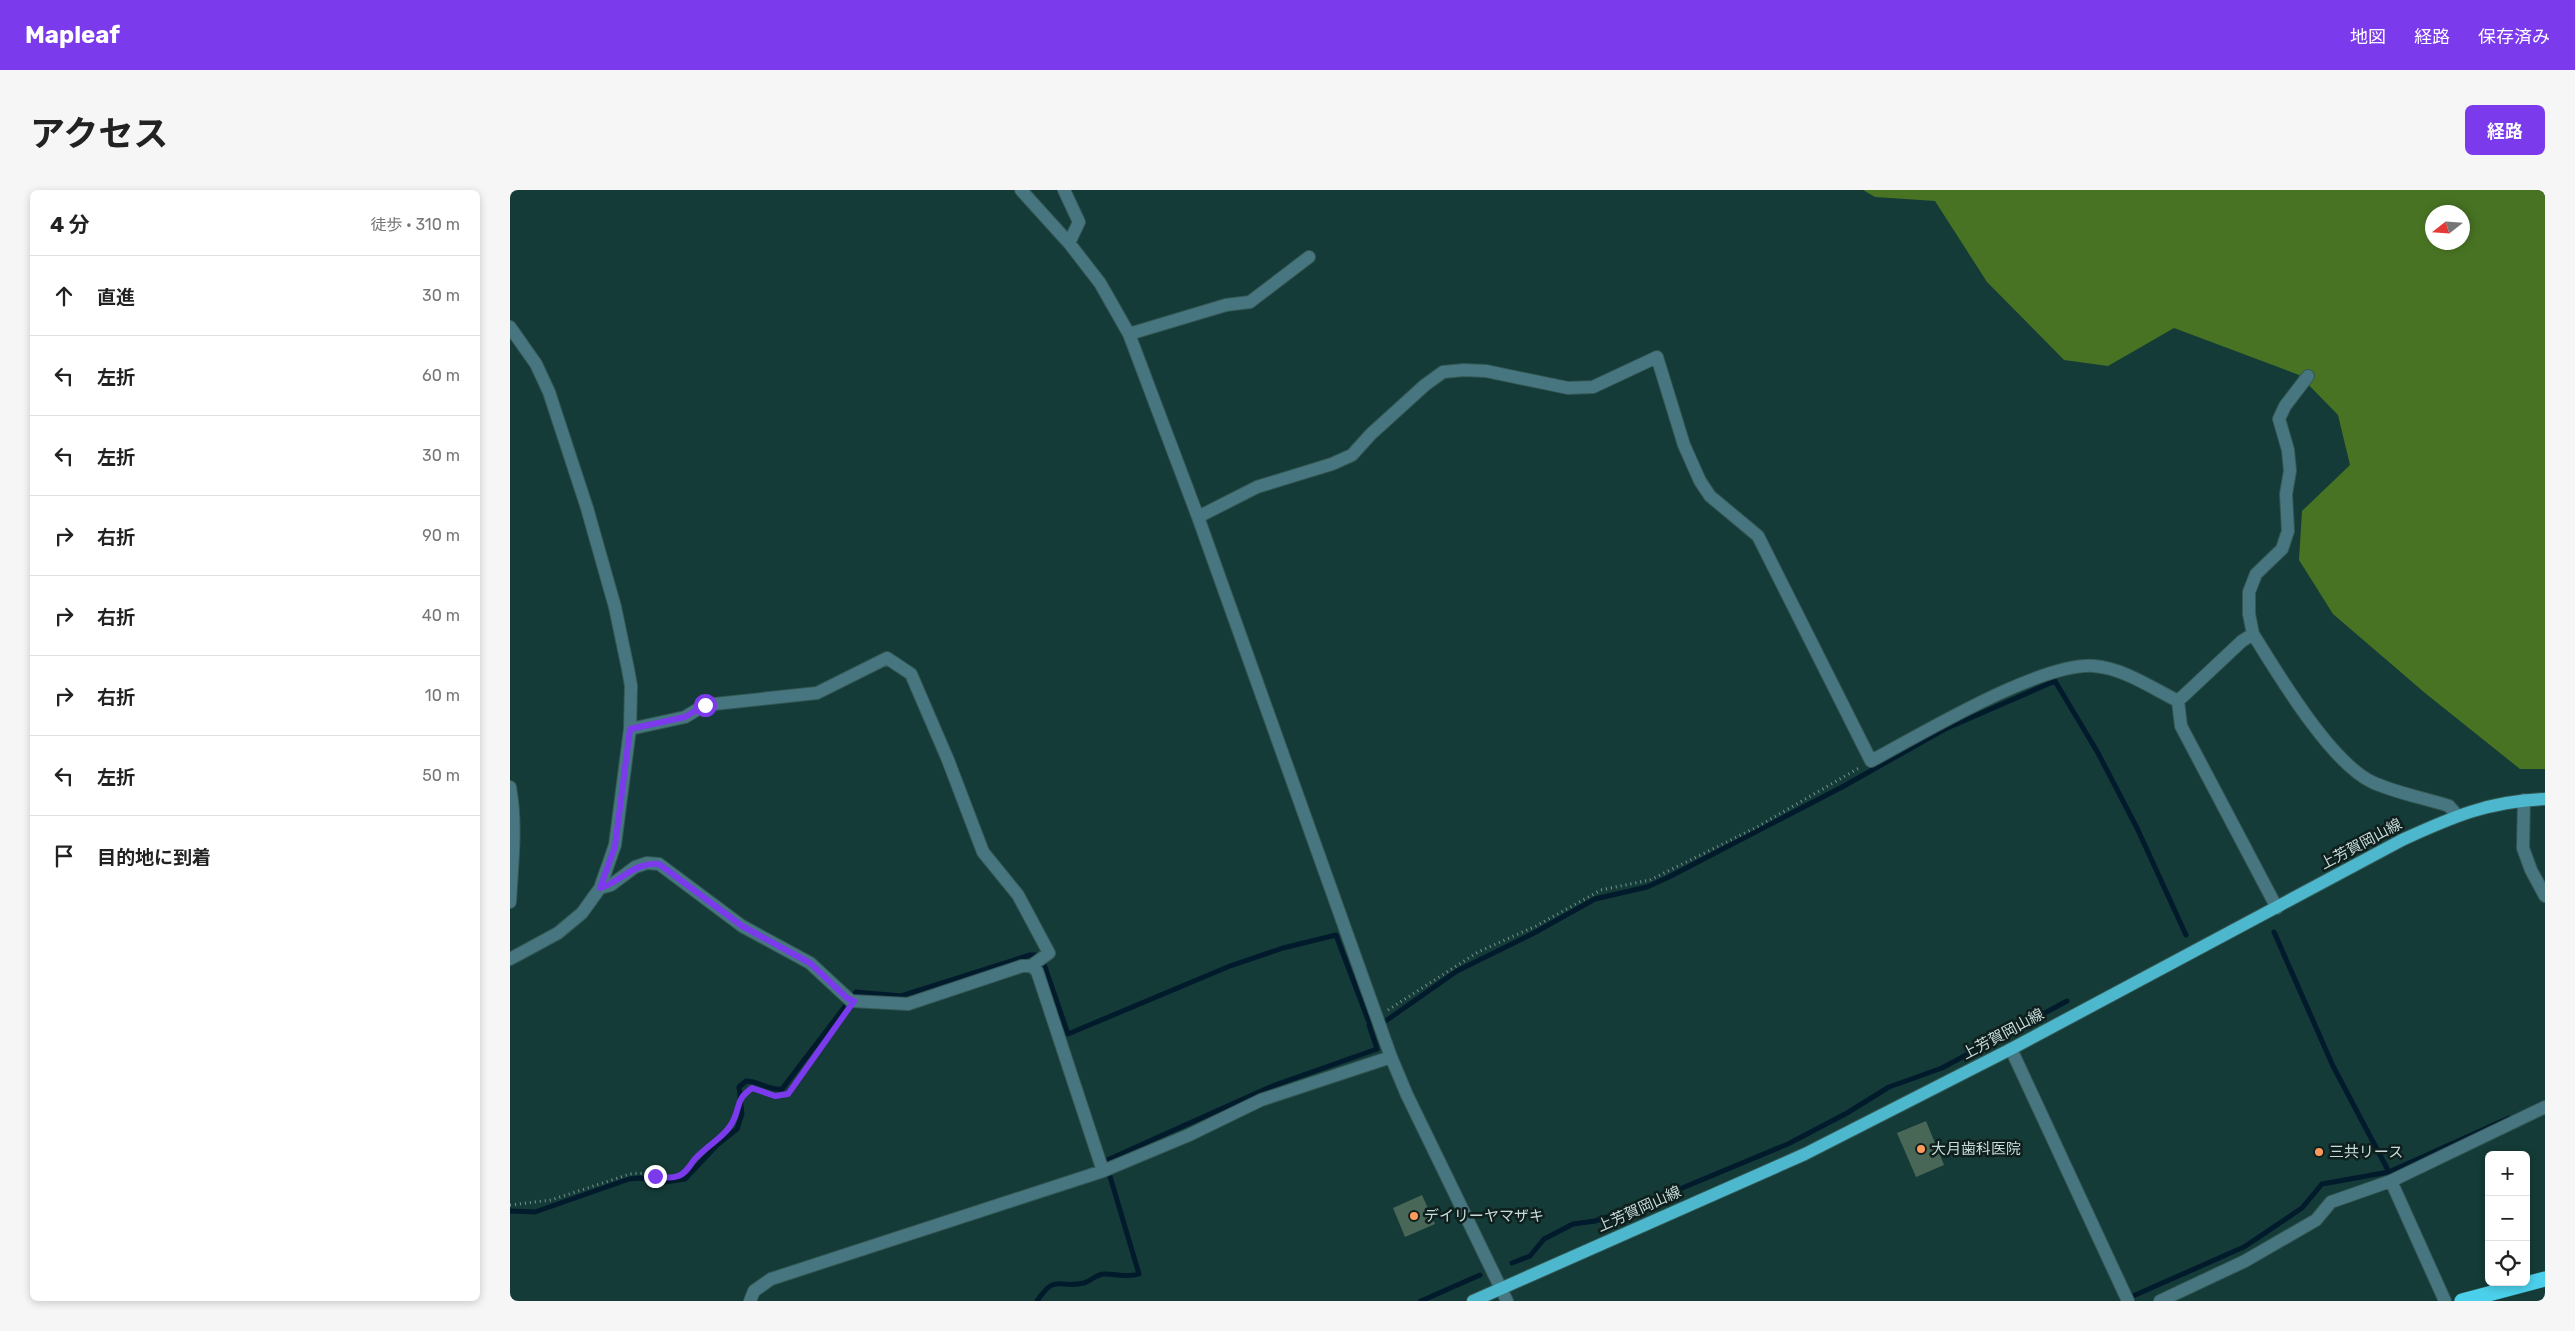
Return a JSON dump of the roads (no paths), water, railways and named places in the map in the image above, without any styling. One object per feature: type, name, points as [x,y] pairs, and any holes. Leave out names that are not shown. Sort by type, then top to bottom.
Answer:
[{"type":"highway","points":[[2462,1301],[2545,1279]]},
{"type":"main road","name":"上芳賀岡山線","points":[[1473,1301],[1504,1295],[1675,1210],[1805,1154],[2011,1049],[2402,840],[2457,815],[2495,804],[2545,799]]},
{"type":"street","points":[[1021,190],[1069,243],[1100,284],[1129,334],[1198,517],[1391,1057],[1407,1095],[1504,1295]]},
{"type":"street","points":[[1064,190],[1079,222],[1069,243]]},
{"type":"street","points":[[1129,334],[1226,306],[1250,302],[1309,257]]},
{"type":"street","points":[[510,327],[536,364],[549,392],[587,508],[615,607],[631,686],[630,729],[615,846],[600,888],[582,912],[558,933],[511,956]]},
{"type":"street","points":[[1198,517],[1257,487],[1332,464],[1352,455],[1371,434],[1425,385],[1443,372],[1464,370],[1486,371],[1568,388],[1592,387],[1656,358],[1684,445],[1700,482],[1710,496],[1758,536],[1871,761],[1972,707],[2035,679],[2072,669],[2093,666],[2118,672],[2178,701]]},
{"type":"street","points":[[2308,376],[2285,406],[2279,418],[2288,450],[2290,470],[2286,494],[2288,530],[2282,549],[2256,574],[2249,592],[2248,614],[2252,634],[2282,681],[2335,754],[2348,766],[2373,782],[2449,806],[2457,815]]},
{"type":"street","points":[[2178,701],[2242,641],[2252,634]]},
{"type":"street","points":[[600,888],[611,885],[635,867],[647,863],[659,864],[742,926],[810,963],[851,1000],[908,1004],[1037,962],[1049,953],[1018,895],[983,852],[948,760],[912,674],[887,658],[817,693],[705,705],[685,717],[630,729]]},
{"type":"street","points":[[2178,701],[2182,726],[2277,908]]},
{"type":"street","points":[[510,787],[514,822],[510,902]]},
{"type":"street","points":[[2524,800],[2523,848],[2531,870],[2545,896]]},
{"type":"street","points":[[1037,962],[1037,971],[1103,1170]]},
{"type":"street","points":[[2011,1049],[2128,1301]]},
{"type":"street","points":[[750,1301],[754,1290],[771,1278],[1103,1170],[1189,1135],[1261,1100],[1391,1057]]},
{"type":"street","points":[[2160,1301],[2246,1262],[2316,1220],[2331,1202],[2391,1181],[2545,1107]]},
{"type":"street","points":[[2391,1181],[2445,1301]]},
{"type":"waterway","points":[[1387,1020],[1457,971],[1534,933],[1595,899],[1647,887],[1669,877],[1844,786],[1945,729],[2055,681],[2098,753],[2137,828],[2186,935]]},
{"type":"waterway","points":[[2274,932],[2333,1066],[2389,1172]]},
{"type":"waterway","points":[[510,1211],[535,1212],[629,1179],[640,1178],[665,1182],[685,1179],[717,1145],[737,1129],[742,1114],[739,1087],[746,1081],[773,1089],[782,1089],[856,992],[901,996],[1030,955],[1036,955],[1044,964],[1068,1034],[1230,966],[1283,948],[1336,935],[1370,1025]]},
{"type":"waterway","points":[[1512,1263],[1530,1256],[1544,1239],[1573,1224],[1595,1221],[1627,1211],[1788,1144],[1847,1113],[1889,1087],[1942,1068],[2067,1001]]},
{"type":"waterway","points":[[1106,1163],[1105,1161],[1270,1087],[1377,1049],[1369,1025]]},
{"type":"waterway","points":[[2133,1296],[2244,1247],[2302,1208],[2322,1184],[2389,1172],[2509,1118]]},
{"type":"waterway","points":[[1037,1301],[1043,1292],[1053,1285],[1084,1283],[1102,1274],[1126,1276],[1139,1274],[1109,1173]]},
{"type":"waterway","points":[[1421,1301],[1480,1275]]},
{"type":"place","name":"大月歯科医院","points":[[1921,1149]]},
{"type":"place","name":"三共リース","points":[[2319,1152]]},
{"type":"place","name":"デイリーヤマザキ","points":[[1414,1216]]}]
